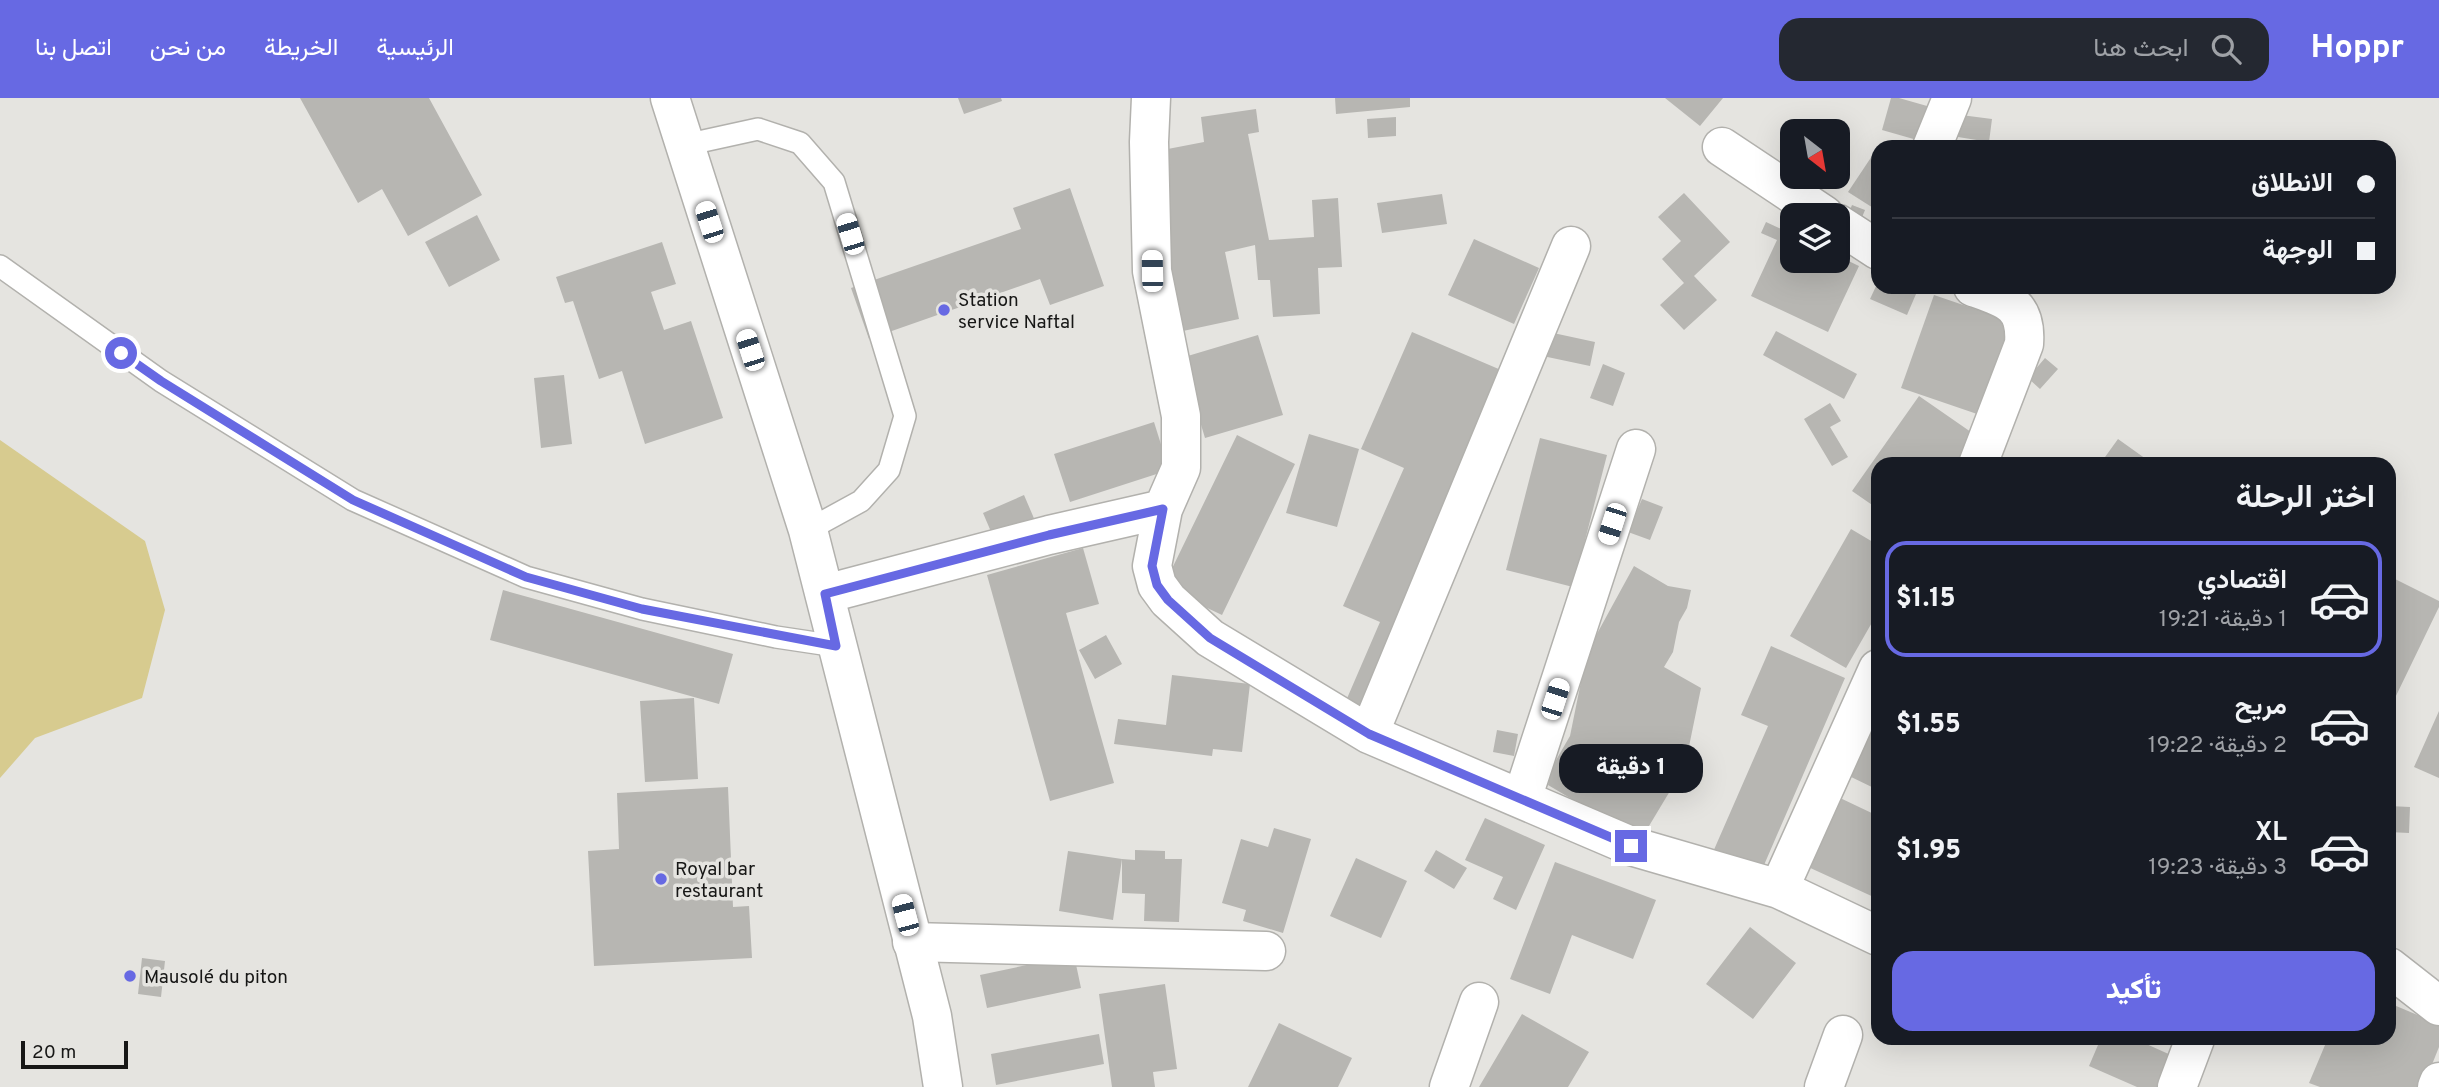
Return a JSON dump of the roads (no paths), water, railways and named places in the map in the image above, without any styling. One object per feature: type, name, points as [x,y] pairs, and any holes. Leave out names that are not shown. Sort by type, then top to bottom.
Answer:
[{"type":"street","points":[[670,98],[808,530],[932,1016],[943,1087]]},
{"type":"street","points":[[1151,98],[1149,142],[1152,271],[1181,416],[1181,468],[1163,509],[1152,566],[1157,585],[1168,600],[1210,638],[1369,734],[1631,846],[1779,889],[1871,933]]},
{"type":"street","points":[[1936,140],[1952,98]]},
{"type":"street","points":[[1722,147],[1806,203]]},
{"type":"street","points":[[1850,232],[1871,245]]},
{"type":"street","points":[[1369,734],[1571,246]]},
{"type":"street","points":[[1981,457],[2024,344],[2026,325],[2017,308],[1992,294]]},
{"type":"street","points":[[1522,799],[1636,449]]},
{"type":"street","points":[[825,594],[1049,535],[1163,509]]},
{"type":"street","points":[[1779,889],[1871,685]]},
{"type":"street","points":[[912,942],[1266,951]]},
{"type":"street","points":[[2396,972],[2439,1006]]},
{"type":"street","points":[[1449,1087],[1479,1002]]},
{"type":"street","points":[[1824,1087],[1843,1035]]},
{"type":"street","points":[[2177,1087],[2201,1045]]},
{"type":"lane","points":[[685,145],[758,129],[800,143],[834,182],[905,416],[889,470],[861,501],[808,530]]},
{"type":"lane","points":[[0,267],[161,381],[366,506],[526,577],[642,609],[836,646]]},
{"type":"place","name":"Station service Naftal","points":[[944,310]]},
{"type":"place","name":"Royal bar restaurant","points":[[661,879]]},
{"type":"place","name":"Mausolé du piton","points":[[130,976]]}]
